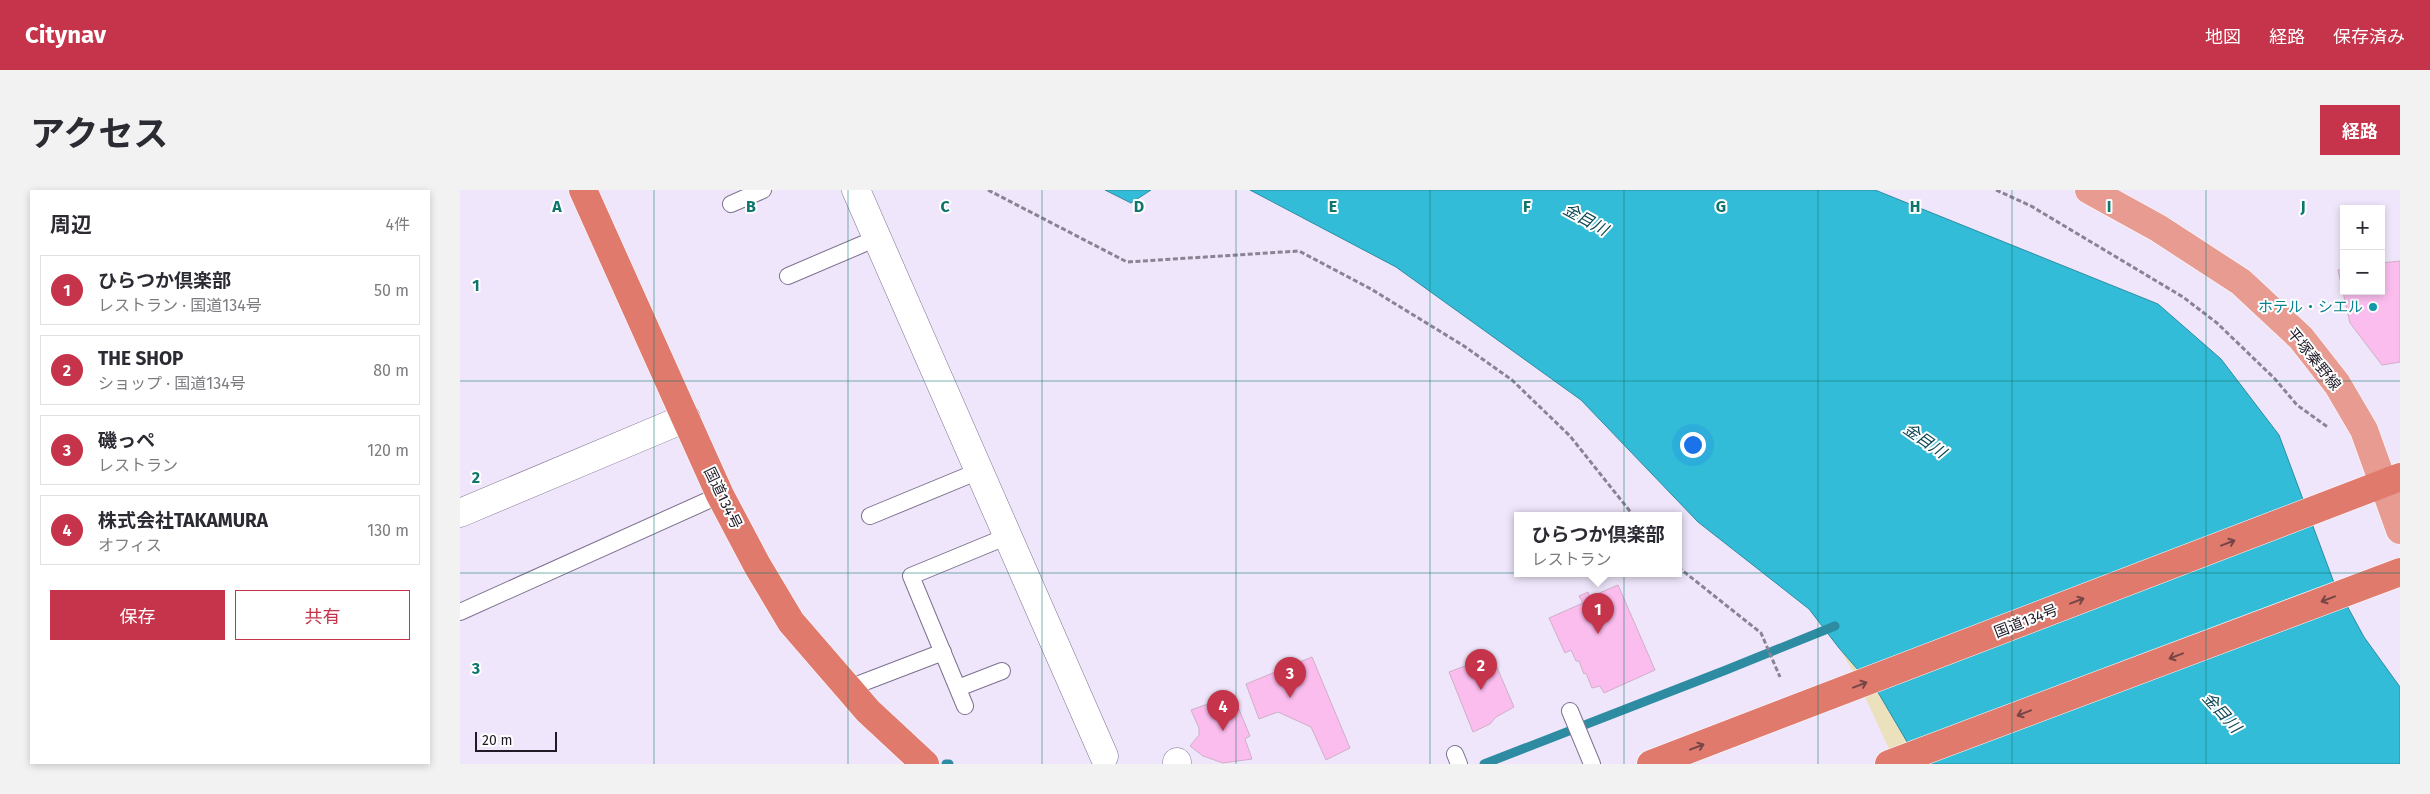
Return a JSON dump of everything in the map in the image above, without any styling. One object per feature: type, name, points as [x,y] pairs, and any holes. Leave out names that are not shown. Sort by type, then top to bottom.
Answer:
[{"type":"highway","name":"国道134号","points":[[583,190],[720,495],[757,566],[791,622],[868,711],[918,757]]},
{"type":"highway","name":"国道134号","points":[[1651,764],[2392,480]]},
{"type":"highway","points":[[1889,764],[2400,572]]},
{"type":"main road","name":"平塚秦野線","points":[[2089,190],[2158,228],[2241,282],[2301,338],[2337,384],[2392,480],[2400,530]]},
{"type":"street","points":[[856,190],[1104,756]]},
{"type":"street","points":[[460,514],[686,418]]},
{"type":"lane","points":[[731,204],[763,190]]},
{"type":"lane","points":[[788,276],[877,238]]},
{"type":"lane","points":[[870,516],[979,471]]},
{"type":"lane","points":[[460,612],[720,495]]},
{"type":"lane","points":[[966,706],[911,576],[1008,536]]},
{"type":"lane","points":[[850,688],[943,652]]},
{"type":"lane","points":[[958,688],[1002,671]]},
{"type":"lane","points":[[1570,711],[1592,764]]},
{"type":"path","points":[[988,190],[1127,262],[1299,251],[1371,289],[1464,346],[1512,380],[1570,436],[1631,512]]},
{"type":"path","points":[[1996,190],[2031,206],[2184,296],[2217,323],[2275,380],[2296,405],[2332,430]]},
{"type":"path","points":[[1682,570],[1762,633],[1780,677]]},
{"type":"sand","points":[[1839,648],[1879,694],[1920,764],[1896,764],[1854,673]]},
{"type":"water","points":[[1105,190],[1151,190],[1131,203]]},
{"type":"water","name":"金目川","points":[[1250,190],[1875,190],[2158,304],[2221,359],[2279,435],[2333,580],[2364,637],[2400,687],[2400,764],[1920,764],[1879,694],[1839,648],[1809,609],[1698,522],[1581,400],[1396,267]]},
{"type":"building","name":"ホテル・シエル","points":[[2400,261],[2400,362],[2382,365],[2350,323],[2344,295],[2385,295],[2385,263]]},
{"type":"building","points":[[1618,585],[1655,670],[1604,693],[1600,686],[1592,688],[1586,673],[1584,674],[1579,661],[1576,661],[1571,650],[1565,653],[1549,618],[1583,603],[1579,596],[1588,592],[1590,597]]},
{"type":"building","points":[[1492,656],[1514,707],[1496,717],[1490,724],[1473,732],[1449,672]]},
{"type":"building","points":[[1312,657],[1350,748],[1326,760],[1311,727],[1278,712],[1259,719],[1246,684]]},
{"type":"building","points":[[1233,695],[1250,736],[1245,739],[1252,759],[1223,763],[1203,756],[1190,746],[1199,735],[1199,728],[1191,710]]},
{"type":"waterway","points":[[1484,764],[1835,626]]},
{"type":"place","name":"ホテル・シエル","points":[[2373,307]]},
{"type":"place","name":"ひらつか倶楽部","points":[[1598,634]]},
{"type":"place","name":"THE SHOP","points":[[1481,690]]},
{"type":"place","name":"磯っペ","points":[[1290,698]]},
{"type":"place","name":"株式会社TAKAMURA","points":[[1223,731]]}]
